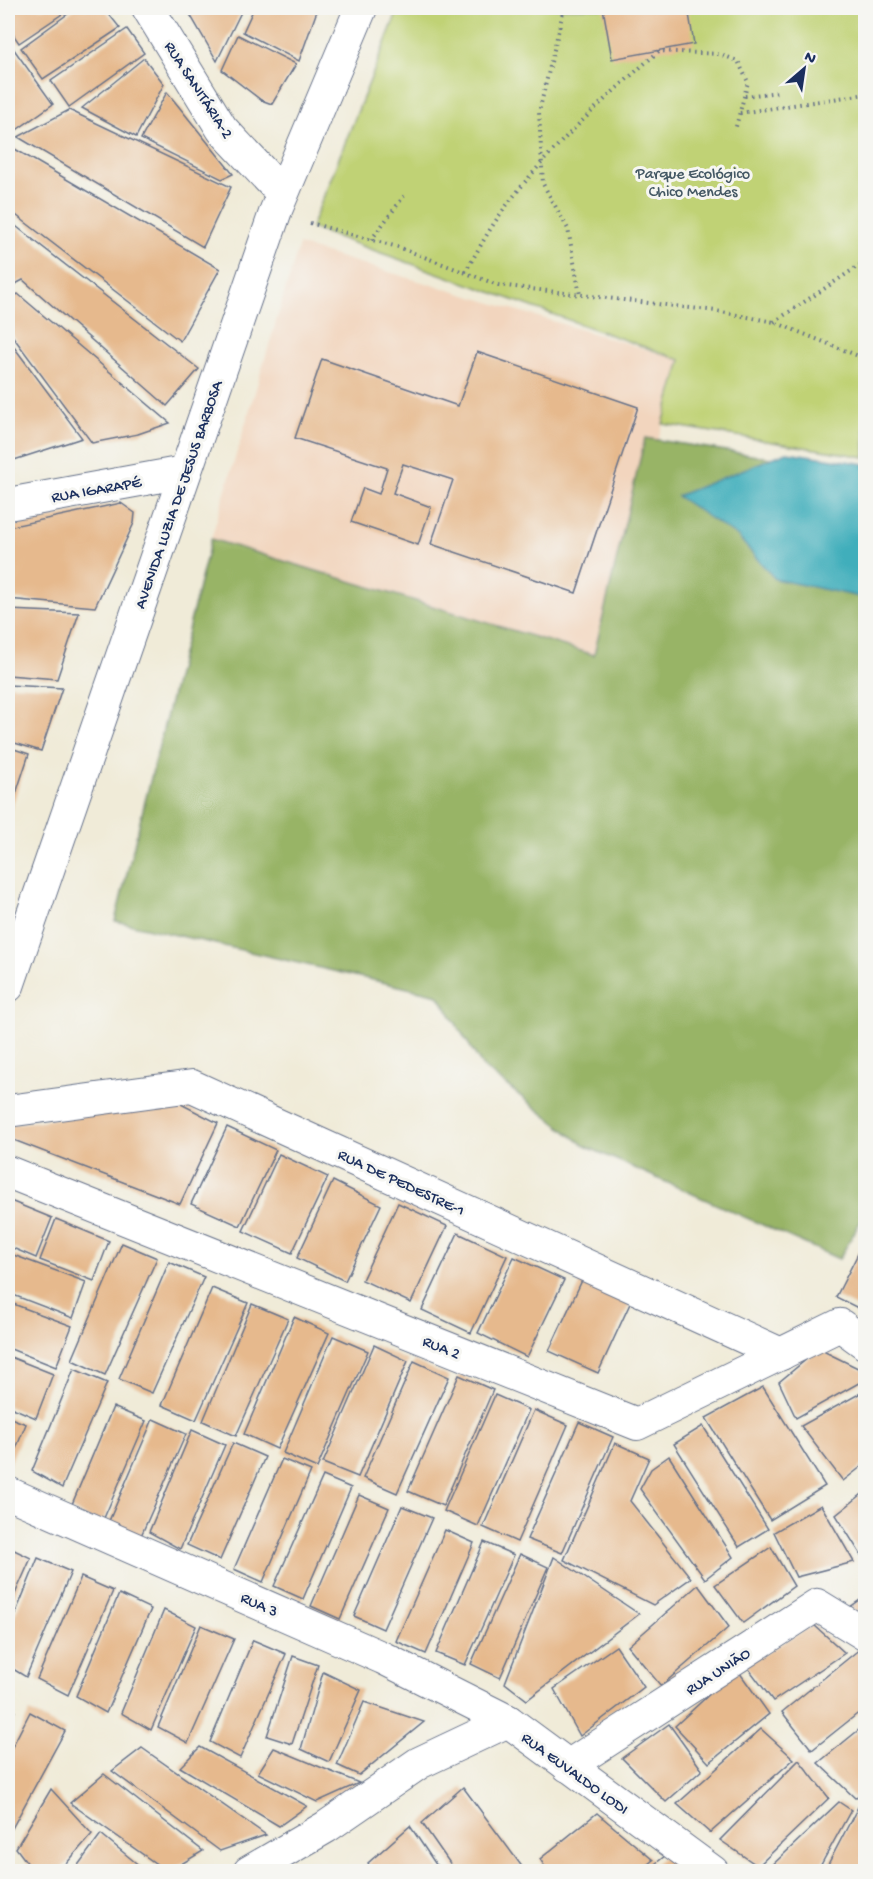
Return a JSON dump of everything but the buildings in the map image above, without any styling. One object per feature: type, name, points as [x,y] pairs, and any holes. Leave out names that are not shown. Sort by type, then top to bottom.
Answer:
[{"type":"street","name":"RUA SANITÁRIA-2","points":[[148,8],[222,129],[279,202]]},
{"type":"street","name":"AVENIDA LUZIA DE JESUS BARBOSA","points":[[8,986],[13,954],[279,202],[361,8]]},
{"type":"street","name":"RUA IGARAPÉ","points":[[8,504],[184,472]]},
{"type":"street","name":"RUA DE PEDESTRE-1","points":[[8,1111],[192,1086],[781,1354]]},
{"type":"street","name":"RUA 2","points":[[8,1172],[637,1424],[840,1325],[866,1344]]},
{"type":"street","name":"RUA 3","points":[[8,1493],[383,1658],[508,1722]]},
{"type":"street","name":"RUA UNIÃO","points":[[568,1766],[817,1605],[866,1635]]},
{"type":"street","name":"RUA EUVALDO LODI","points":[[249,1872],[326,1827],[419,1763],[508,1722],[713,1872]]},
{"type":"path","points":[[564,8],[539,112],[543,184],[568,229],[580,295]]},
{"type":"path","points":[[465,272],[503,210],[542,163],[620,85],[659,51],[719,54],[738,61],[748,82],[735,130]]},
{"type":"path","points":[[745,96],[779,92]]},
{"type":"path","points":[[740,113],[866,94]]},
{"type":"path","points":[[371,240],[404,196]]},
{"type":"path","points":[[279,202],[327,230],[398,247],[498,285],[716,310],[774,322],[866,359]]},
{"type":"path","points":[[774,322],[866,261]]},
{"type":"shaded area","points":[[299,245],[682,360],[594,655],[211,539]]},
{"type":"green space","name":"Parque Ecológico Chico Mendes","points":[[399,8],[865,8],[865,457],[663,424],[681,360],[311,228]]},
{"type":"green space","points":[[645,438],[865,473],[866,1212],[839,1259],[585,1146],[483,1067],[438,995],[115,921],[211,539],[594,655]]},
{"type":"water","points":[[787,452],[865,464],[865,598],[775,579],[738,537],[677,496]]}]
